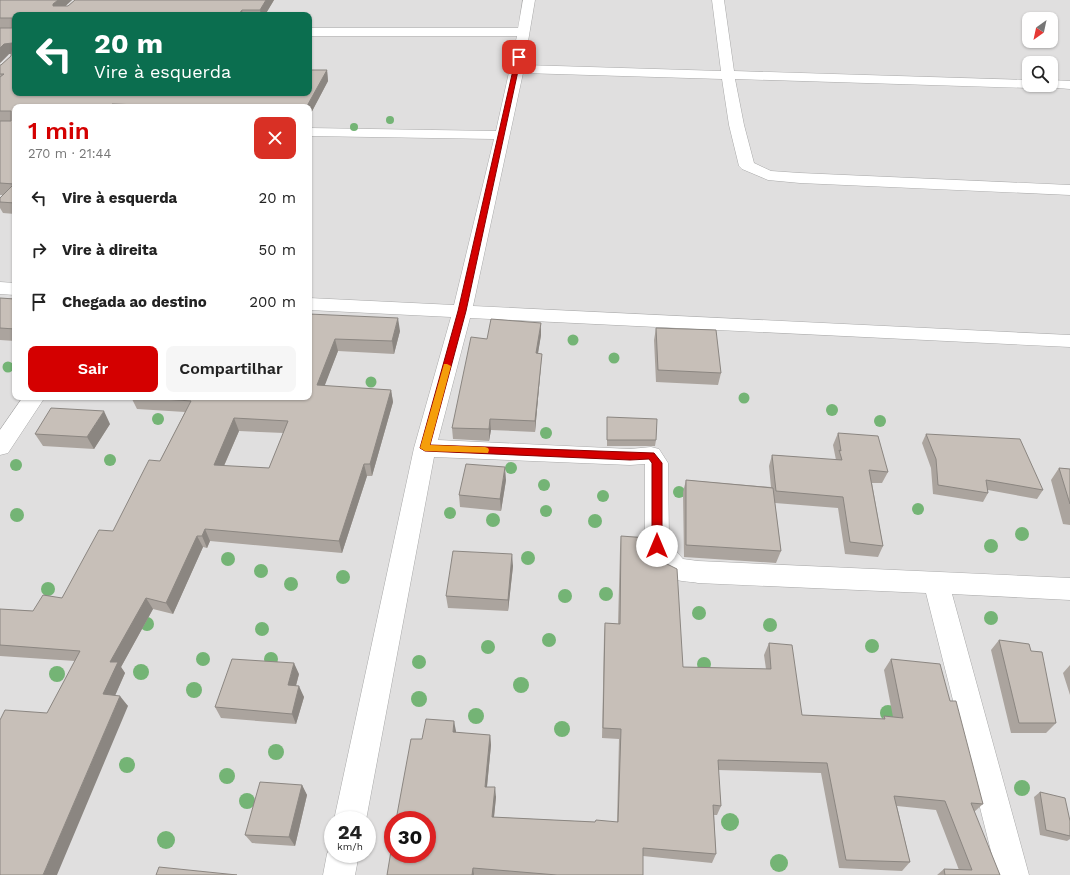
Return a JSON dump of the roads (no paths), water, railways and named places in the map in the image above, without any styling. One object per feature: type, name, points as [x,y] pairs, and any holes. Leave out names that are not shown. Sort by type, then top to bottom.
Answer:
[{"type":"street","points":[[352,811],[425,448],[462,311],[516,69],[529,0]]},
{"type":"street","points":[[718,0],[727,75],[741,145],[747,166],[768,175],[1070,190]]},
{"type":"street","points":[[312,32],[523,32]]},
{"type":"street","points":[[516,69],[1022,84]]},
{"type":"street","points":[[1058,84],[1070,85]]},
{"type":"street","points":[[312,132],[501,135]]},
{"type":"street","points":[[0,288],[12,289]]},
{"type":"street","points":[[312,304],[1070,341]]},
{"type":"street","points":[[0,447],[32,400]]},
{"type":"street","points":[[425,448],[630,457],[651,456],[657,463],[657,546],[676,569],[698,572],[1070,589]]},
{"type":"street","points":[[936,584],[1013,875]]},
{"type":"street","points":[[339,875],[341,863]]}]
